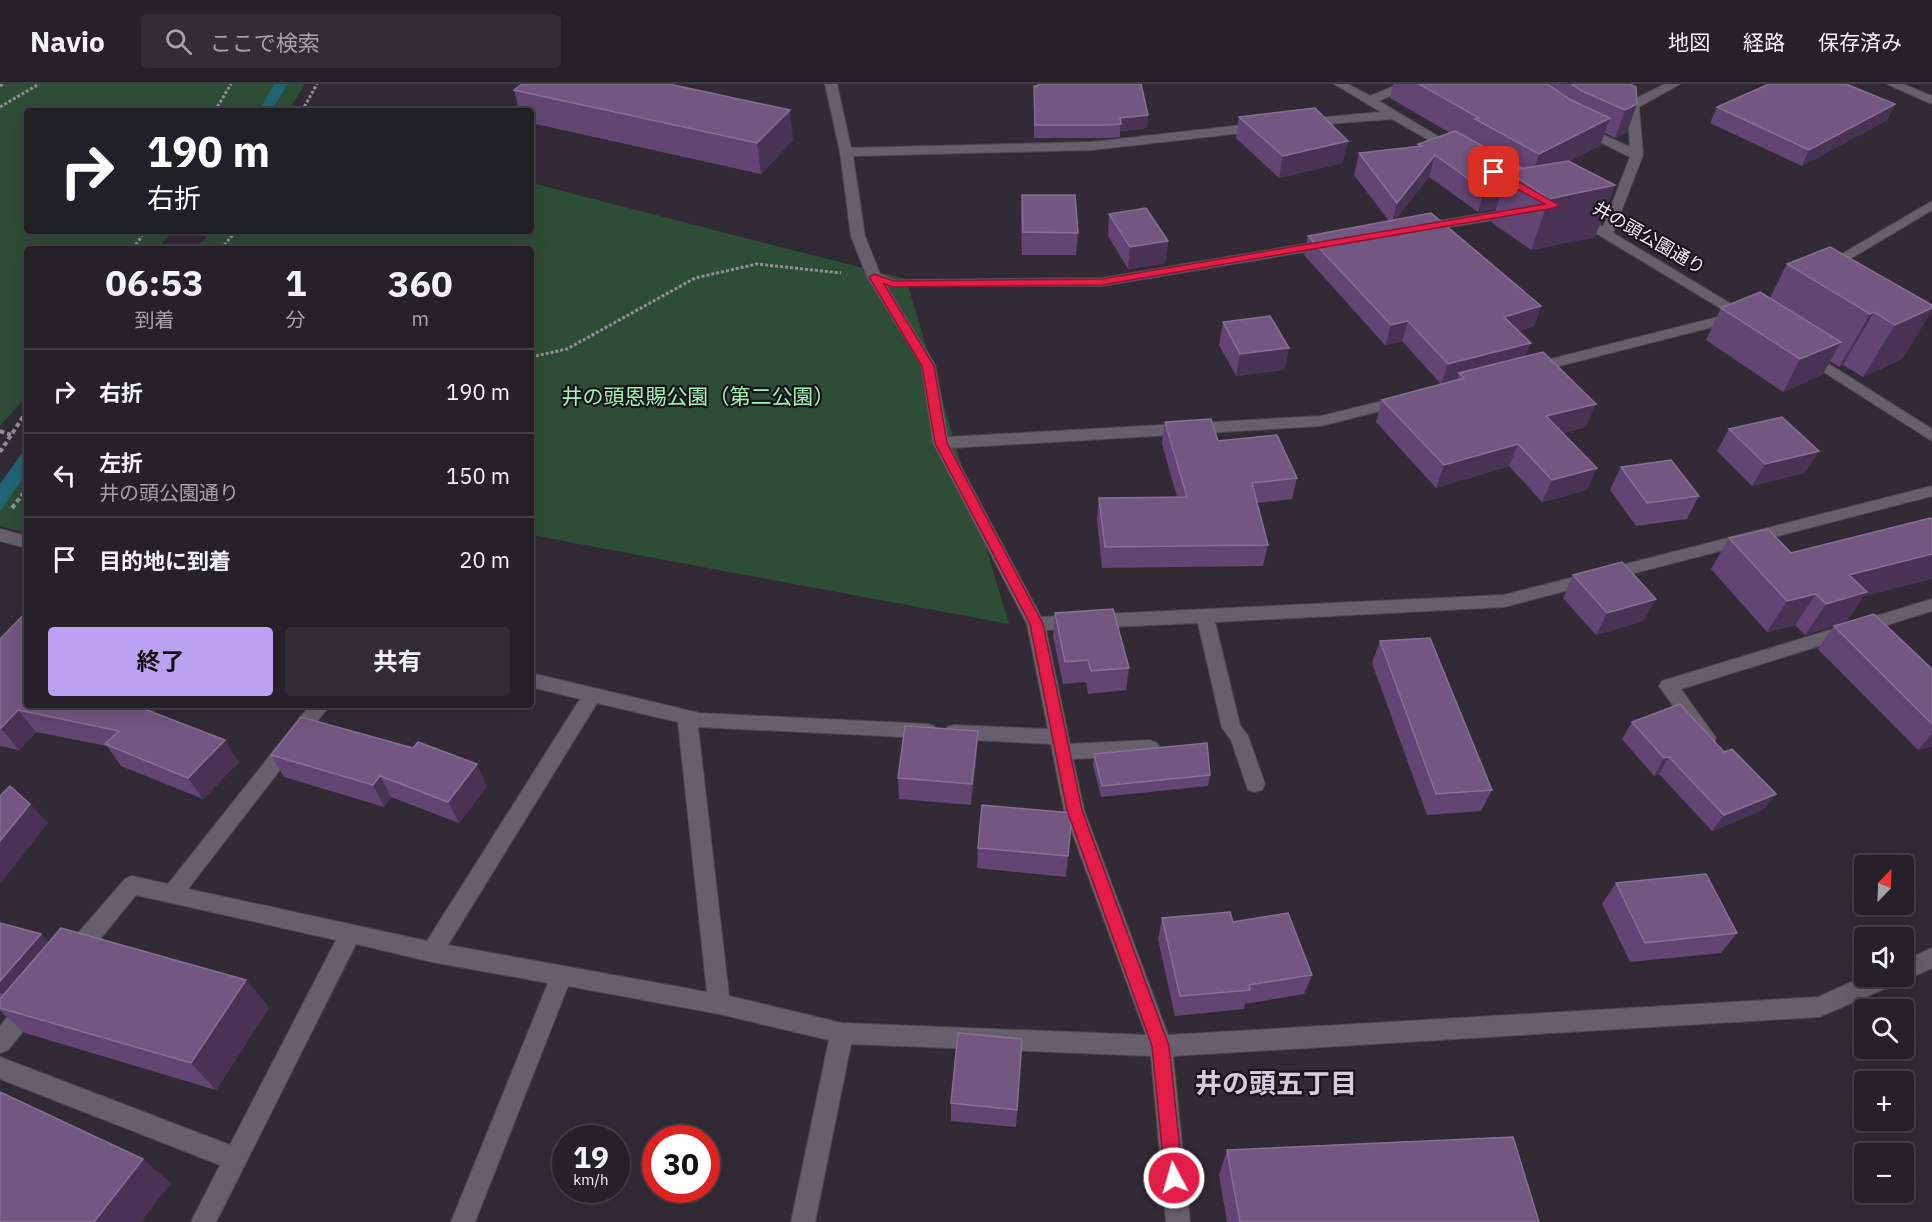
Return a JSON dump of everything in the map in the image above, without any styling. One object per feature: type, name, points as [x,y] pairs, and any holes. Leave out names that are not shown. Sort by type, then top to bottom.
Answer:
[{"type":"street","points":[[831,84],[846,152],[858,237],[874,277],[928,366],[941,443],[1036,624],[1074,810],[1161,1046],[1178,1222]]},
{"type":"street","points":[[1340,84],[1463,155]]},
{"type":"street","points":[[1369,101],[1409,84]]},
{"type":"street","points":[[1607,233],[1637,155],[1633,105],[1618,84]]},
{"type":"street","points":[[1633,105],[1674,84]]},
{"type":"street","points":[[1893,84],[1932,100]]},
{"type":"street","points":[[846,152],[1092,146],[1282,125],[1393,116]]},
{"type":"street","points":[[1567,123],[1637,155]]},
{"type":"street","points":[[1815,273],[1932,205]]},
{"type":"street","points":[[1404,231],[1531,209]]},
{"type":"street","name":"井の頭公園通り","points":[[1516,372],[1751,315],[1565,211]]},
{"type":"street","points":[[1915,215],[1932,222]]},
{"type":"street","points":[[874,277],[893,284],[1102,282],[1346,241]]},
{"type":"street","points":[[1793,347],[1932,436]]},
{"type":"street","points":[[941,443],[1321,421],[1412,398]]},
{"type":"street","points":[[1036,624],[1504,600],[1932,491]]},
{"type":"street","points":[[0,535],[24,541]]},
{"type":"street","points":[[1720,754],[1668,686],[1932,605]]},
{"type":"street","points":[[1204,616],[1232,728],[1239,735],[1255,784]]},
{"type":"street","points":[[534,681],[699,720],[1062,745],[1150,748]]},
{"type":"street","points":[[432,952],[593,694]]},
{"type":"street","points":[[172,894],[319,708]]},
{"type":"street","points":[[687,717],[719,1004]]},
{"type":"street","points":[[58,973],[132,885],[432,952],[719,1004],[842,1033],[1161,1046],[1819,1007],[1865,987]]},
{"type":"street","points":[[203,1222],[350,934]]},
{"type":"street","points":[[1914,966],[1932,958]]},
{"type":"street","points":[[463,1222],[561,977]]},
{"type":"street","points":[[0,1043],[44,990]]},
{"type":"street","points":[[803,1222],[842,1033]]},
{"type":"street","points":[[0,1068],[235,1159]]},
{"type":"path","points":[[0,107],[39,84]]},
{"type":"path","points":[[217,108],[231,84]]},
{"type":"path","points":[[304,108],[317,84]]},
{"type":"path","points":[[224,246],[234,234]]},
{"type":"path","points":[[534,356],[567,349],[694,278],[758,264],[874,277]]},
{"type":"path","points":[[0,452],[24,416]]},
{"type":"path","points":[[0,431],[11,435]]},
{"type":"path","points":[[7,514],[24,493]]},
{"type":"green space","points":[[0,84],[305,84],[290,108],[24,108],[24,234],[170,234],[160,246],[24,246],[24,399],[0,426]]},
{"type":"green space","name":"井の頭恩賜公園（第二公園）","points":[[534,184],[906,279],[1009,624],[534,536],[534,246],[198,246],[208,234],[534,234]]},
{"type":"green space","points":[[24,456],[24,532],[0,526],[0,485]]},
{"type":"water","points":[[274,84],[287,84],[274,108],[261,108]]},
{"type":"water","points":[[24,450],[24,477],[0,511],[0,484]]},
{"type":"building","points":[[522,84],[669,84],[790,110],[757,143],[514,90]]},
{"type":"building","points":[[1038,84],[1141,84],[1148,115],[1120,118],[1121,124],[1035,125],[1034,86]]},
{"type":"building","points":[[1419,84],[1547,84],[1571,100],[1610,118],[1539,154],[1475,119],[1479,118]]},
{"type":"building","points":[[1571,84],[1630,84],[1636,87],[1637,104],[1625,110]]},
{"type":"building","points":[[1769,84],[1846,84],[1895,104],[1809,150],[1717,107]]},
{"type":"building","points":[[1315,108],[1348,141],[1283,156],[1239,117]]},
{"type":"building","points":[[1455,131],[1522,168],[1508,171],[1503,187],[1484,190],[1435,155],[1397,203],[1359,153],[1422,146],[1418,144]]},
{"type":"building","points":[[1568,161],[1615,185],[1549,199],[1508,171]]},
{"type":"building","points":[[1022,195],[1075,195],[1078,233],[1023,232]]},
{"type":"building","points":[[1146,208],[1168,241],[1130,247],[1109,214]]},
{"type":"building","points":[[1431,213],[1541,306],[1504,317],[1531,343],[1448,364],[1408,321],[1391,325],[1308,236]]},
{"type":"building","points":[[1830,247],[1932,305],[1932,308],[1895,325],[1874,312],[1870,314],[1787,264]]},
{"type":"building","points":[[1760,292],[1841,342],[1800,359],[1721,308]]},
{"type":"building","points":[[1270,316],[1289,348],[1240,354],[1223,322]]},
{"type":"building","points":[[1543,352],[1596,404],[1546,416],[1597,468],[1552,480],[1518,444],[1444,465],[1382,400],[1464,378],[1459,373]]},
{"type":"building","points":[[1782,417],[1819,451],[1765,464],[1729,429]]},
{"type":"building","points":[[1211,419],[1218,441],[1277,435],[1297,478],[1252,483],[1268,545],[1105,547],[1099,498],[1187,497],[1165,422]]},
{"type":"building","points":[[1671,460],[1699,496],[1647,503],[1621,467]]},
{"type":"building","points":[[1932,519],[1932,554],[1849,575],[1867,592],[1826,604],[1816,594],[1787,601],[1729,538],[1768,529],[1791,553]]},
{"type":"building","points":[[1622,562],[1656,599],[1607,613],[1573,575]]},
{"type":"building","points":[[1113,609],[1129,668],[1091,671],[1088,660],[1065,662],[1055,613]]},
{"type":"building","points":[[24,614],[24,708],[142,708],[225,740],[188,778],[105,744],[119,731],[18,710],[0,728],[0,639]]},
{"type":"building","points":[[1874,614],[1932,669],[1932,724],[1834,626]]},
{"type":"building","points":[[1430,638],[1492,790],[1436,794],[1380,641]]},
{"type":"building","points":[[1680,704],[1724,752],[1732,749],[1776,794],[1724,815],[1669,757],[1664,758],[1632,722]]},
{"type":"building","points":[[301,717],[413,748],[418,742],[477,764],[448,802],[380,776],[373,785],[271,755]]},
{"type":"building","points":[[905,726],[978,731],[972,784],[898,778]]},
{"type":"building","points":[[1207,743],[1210,775],[1102,786],[1094,754]]},
{"type":"building","points":[[10,786],[30,804],[0,841],[0,796]]},
{"type":"building","points":[[982,805],[1072,813],[1068,856],[978,848]]},
{"type":"building","points":[[1706,874],[1737,933],[1645,943],[1616,883]]},
{"type":"building","points":[[1230,912],[1233,922],[1288,913],[1312,975],[1249,985],[1250,990],[1180,996],[1162,918]]},
{"type":"building","points":[[0,923],[41,934],[0,981]]},
{"type":"building","points":[[61,928],[246,980],[191,1063],[0,1008],[0,999]]},
{"type":"building","points":[[958,1033],[1022,1039],[1017,1110],[951,1103]]},
{"type":"building","points":[[0,1092],[143,1159],[94,1222],[0,1222]]},
{"type":"building","points":[[1513,1137],[1539,1222],[1240,1222],[1227,1150]]},
{"type":"district","name":"井の頭五丁目","points":[[1276,1084]]},
{"type":"route","points":[[1174,1178],[1161,1046],[1074,810],[1036,624],[941,443],[928,366],[874,277],[893,284],[1102,282],[1554,205],[1494,172]]}]
